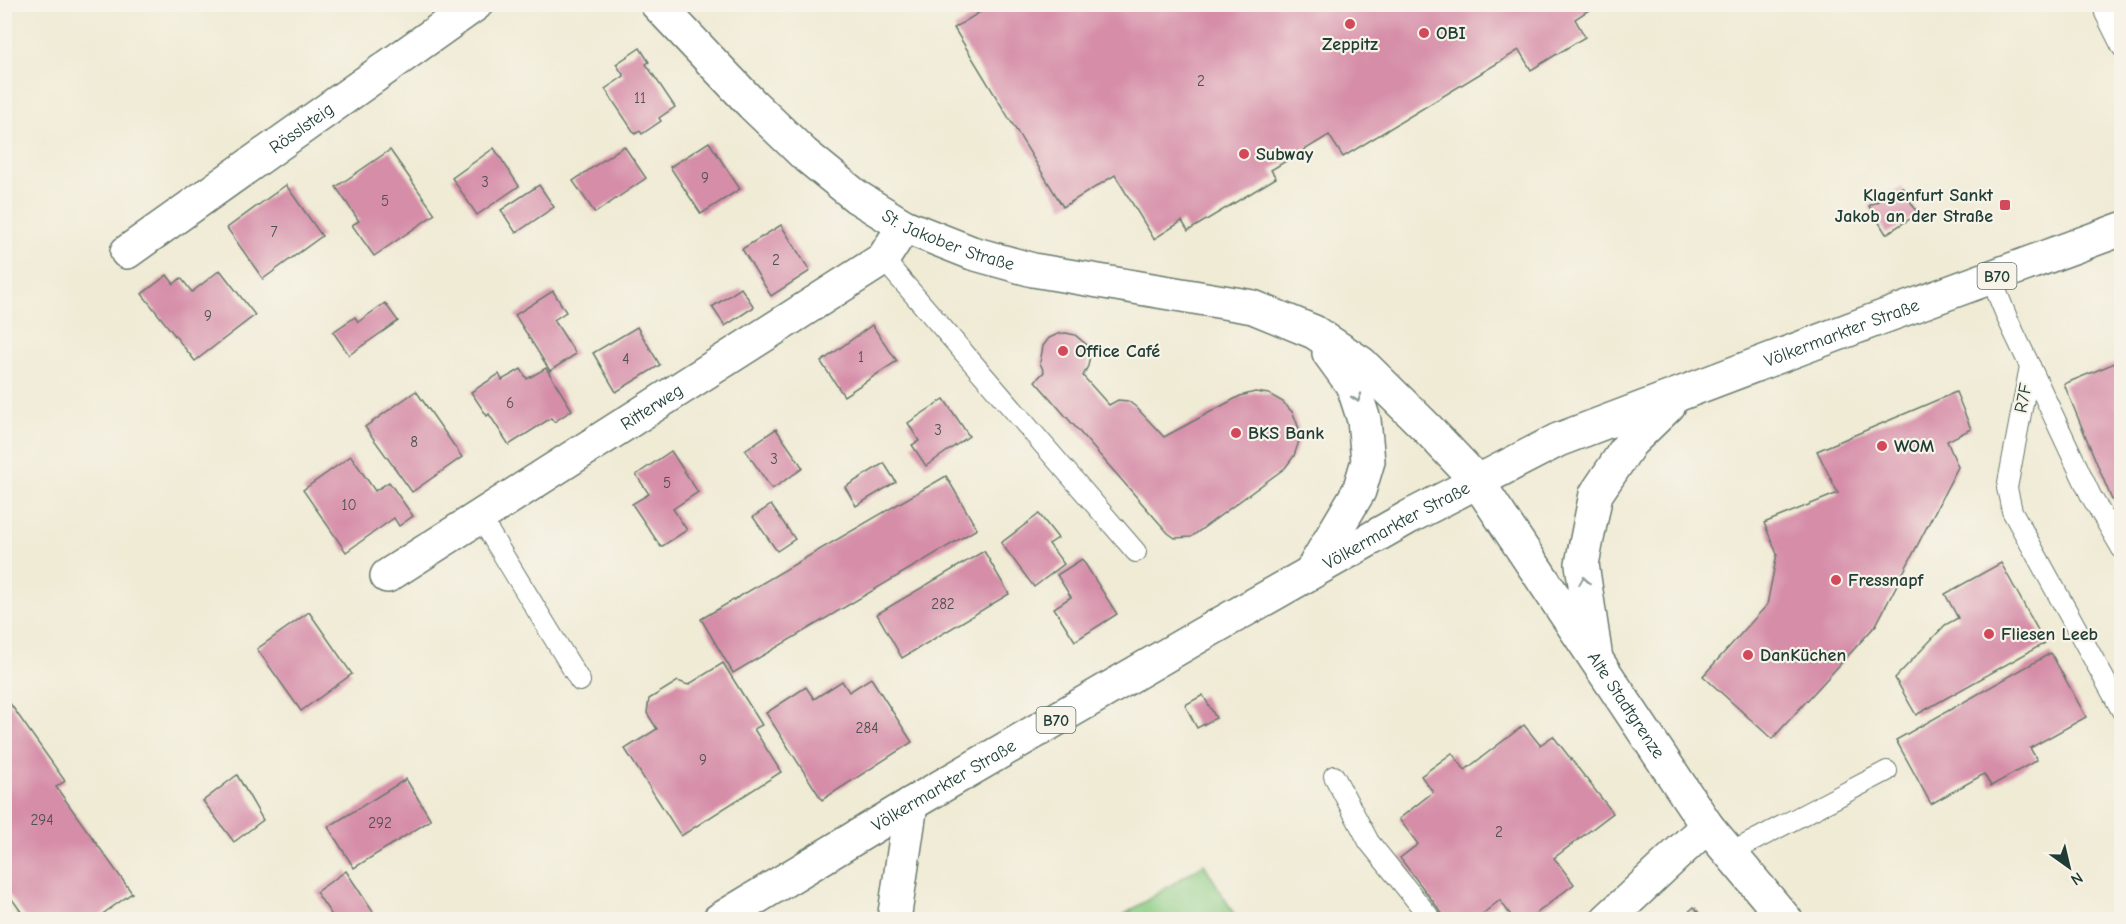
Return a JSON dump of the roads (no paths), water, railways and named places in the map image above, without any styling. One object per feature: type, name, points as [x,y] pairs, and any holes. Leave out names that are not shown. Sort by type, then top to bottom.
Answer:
[{"type":"main road","name":"Rösslsteig","points":[[127,252],[476,4]]},
{"type":"main road","name":"St. Jakober Straße","points":[[657,4],[752,104],[803,153],[857,197],[903,226],[972,253],[1033,270],[1253,307],[1314,332],[1360,363],[1427,428],[1477,481]]},
{"type":"main road","name":"Ritterweg","points":[[387,576],[883,259],[903,226]]},
{"type":"main road","name":"Völkermarkter Straße","points":[[719,920],[911,804],[1311,572],[1477,481],[1558,440],[2121,229]]},
{"type":"main road","points":[[1311,572],[1359,491],[1368,461],[1364,420],[1353,386],[1314,332]]},
{"type":"main road","points":[[1596,659],[1582,564],[1596,494],[1630,442],[1679,395]]},
{"type":"main road","name":"Alte Stadtgrenze","points":[[1477,481],[1707,826],[1786,920]]},
{"type":"main road","points":[[894,920],[911,804]]},
{"type":"main road","points":[[1607,920],[1707,826]]},
{"type":"lane","points":[[2104,4],[2105,13],[2121,47]]},
{"type":"lane","points":[[883,259],[1136,552]]},
{"type":"lane","name":"R7F","points":[[1991,278],[2007,320],[2030,366],[2007,488],[2012,511],[2121,711]]},
{"type":"lane","points":[[2030,366],[2091,496],[2121,549]]},
{"type":"lane","points":[[480,517],[580,681]]},
{"type":"lane","points":[[1730,853],[1887,771]]},
{"type":"lane","points":[[1334,776],[1369,842],[1432,920]]},
{"type":"place","name":"Zeppitz","points":[[1350,24]]},
{"type":"place","name":"OBI","points":[[1424,33]]},
{"type":"place","name":"Subway","points":[[1244,154]]},
{"type":"place","name":"Klagenfurt Sankt Jakob an der Straße","points":[[2005,205]]},
{"type":"place","name":"Office Café","points":[[1063,351]]},
{"type":"place","name":"BKS Bank","points":[[1236,433]]},
{"type":"place","name":"WOM","points":[[1882,446]]},
{"type":"place","name":"Fressnapf","points":[[1836,580]]},
{"type":"place","name":"Fliesen Leeb","points":[[1989,634]]},
{"type":"place","name":"DanKüchen","points":[[1748,655]]}]
